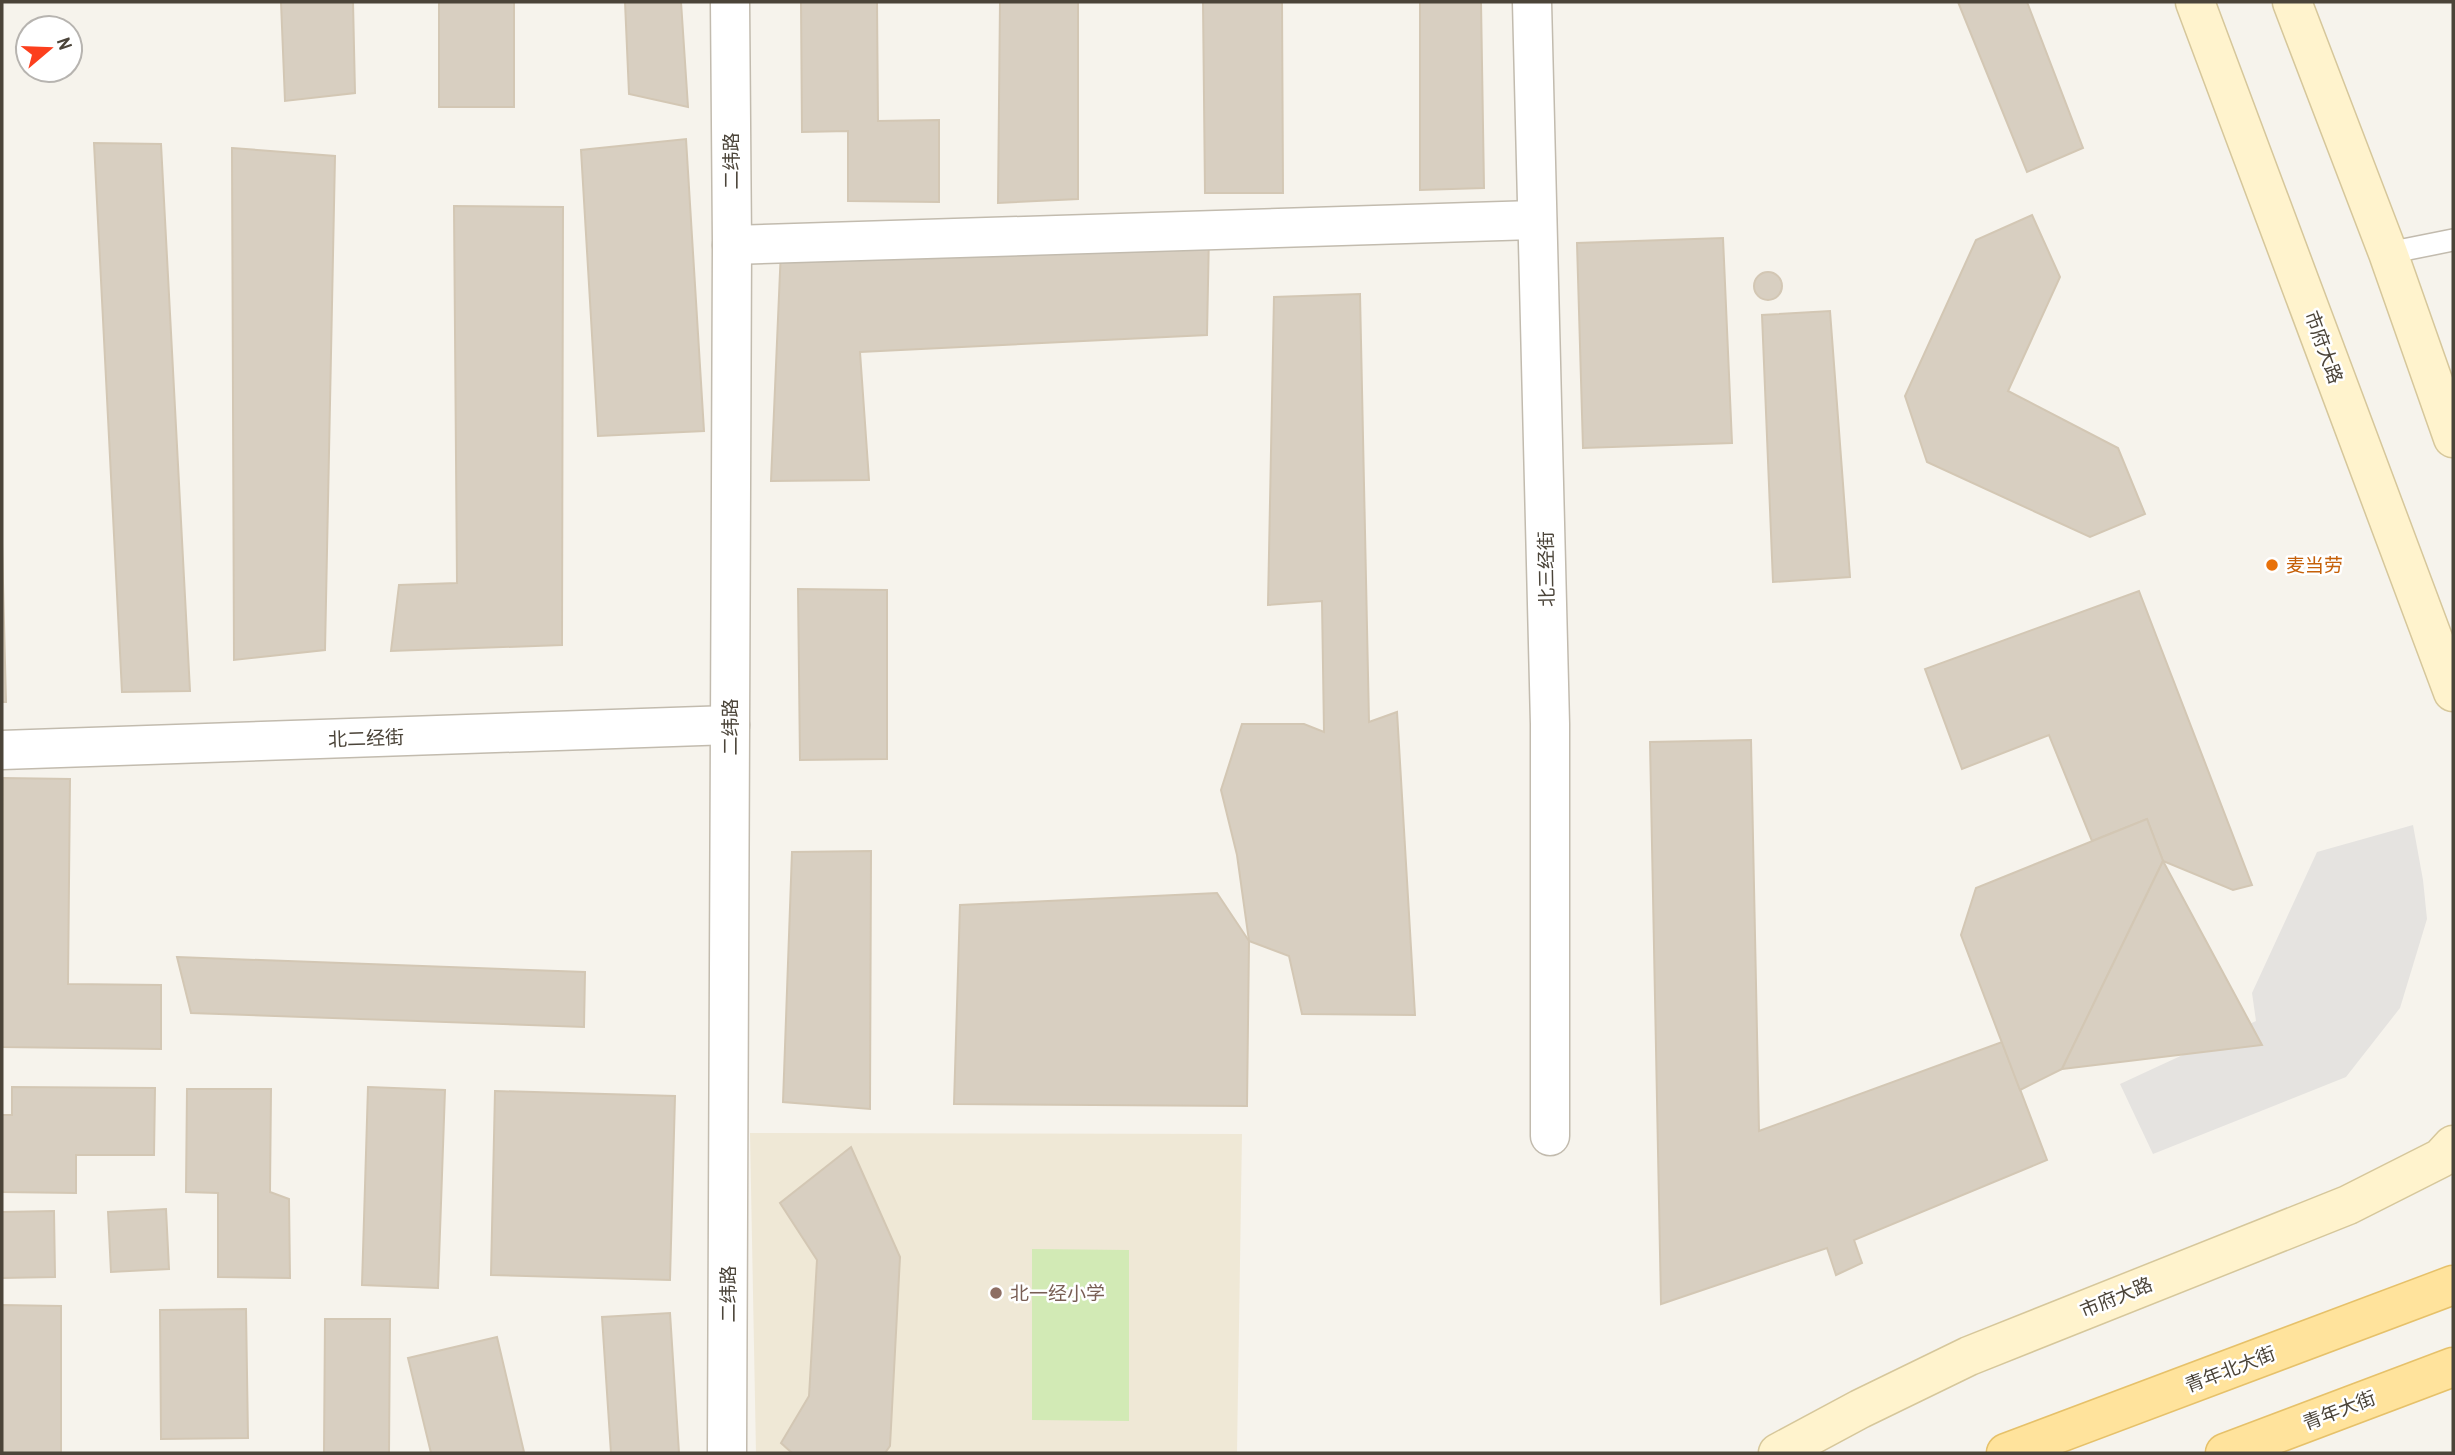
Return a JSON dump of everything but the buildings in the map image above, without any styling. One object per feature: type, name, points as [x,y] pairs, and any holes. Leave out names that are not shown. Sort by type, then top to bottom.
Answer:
[{"type":"main road","name":"市府大路","points":[[2195,2],[2453,692]]},
{"type":"main road","points":[[2292,2],[2388,253],[2453,438]]},
{"type":"main road","name":"市府大路","points":[[1778,1453],[1860,1409],[1969,1356],[2348,1205],[2441,1158],[2453,1145]]},
{"type":"main road","name":"青年北大街","points":[[2006,1453],[2453,1285]]},
{"type":"main road","name":"青年大街","points":[[2225,1453],[2453,1367]]},
{"type":"street","name":"二纬路","points":[[727,1453],[732,245],[730,2]]},
{"type":"street","name":"北三经街","points":[[1532,2],[1549,711],[1550,1136]]},
{"type":"street","points":[[732,245],[1537,220]]},
{"type":"street","name":"北二经街","points":[[2,750],[730,726]]},
{"type":"lane","points":[[2388,253],[2453,240]]},
{"type":"shaded area","points":[[2413,825],[2427,919],[2400,1008],[2346,1077],[2153,1154],[2120,1084],[2256,1021],[2252,993],[2317,852]]},
{"type":"shaded area","name":"北一经小学","points":[[750,1133],[1242,1134],[1237,1453],[756,1453]]},
{"type":"green space","points":[[1032,1249],[1129,1250],[1129,1421],[1032,1420]]},
{"type":"place","name":"麦当劳","points":[[2272,565]]},
{"type":"place","name":"北一经小学","points":[[996,1293]]}]
